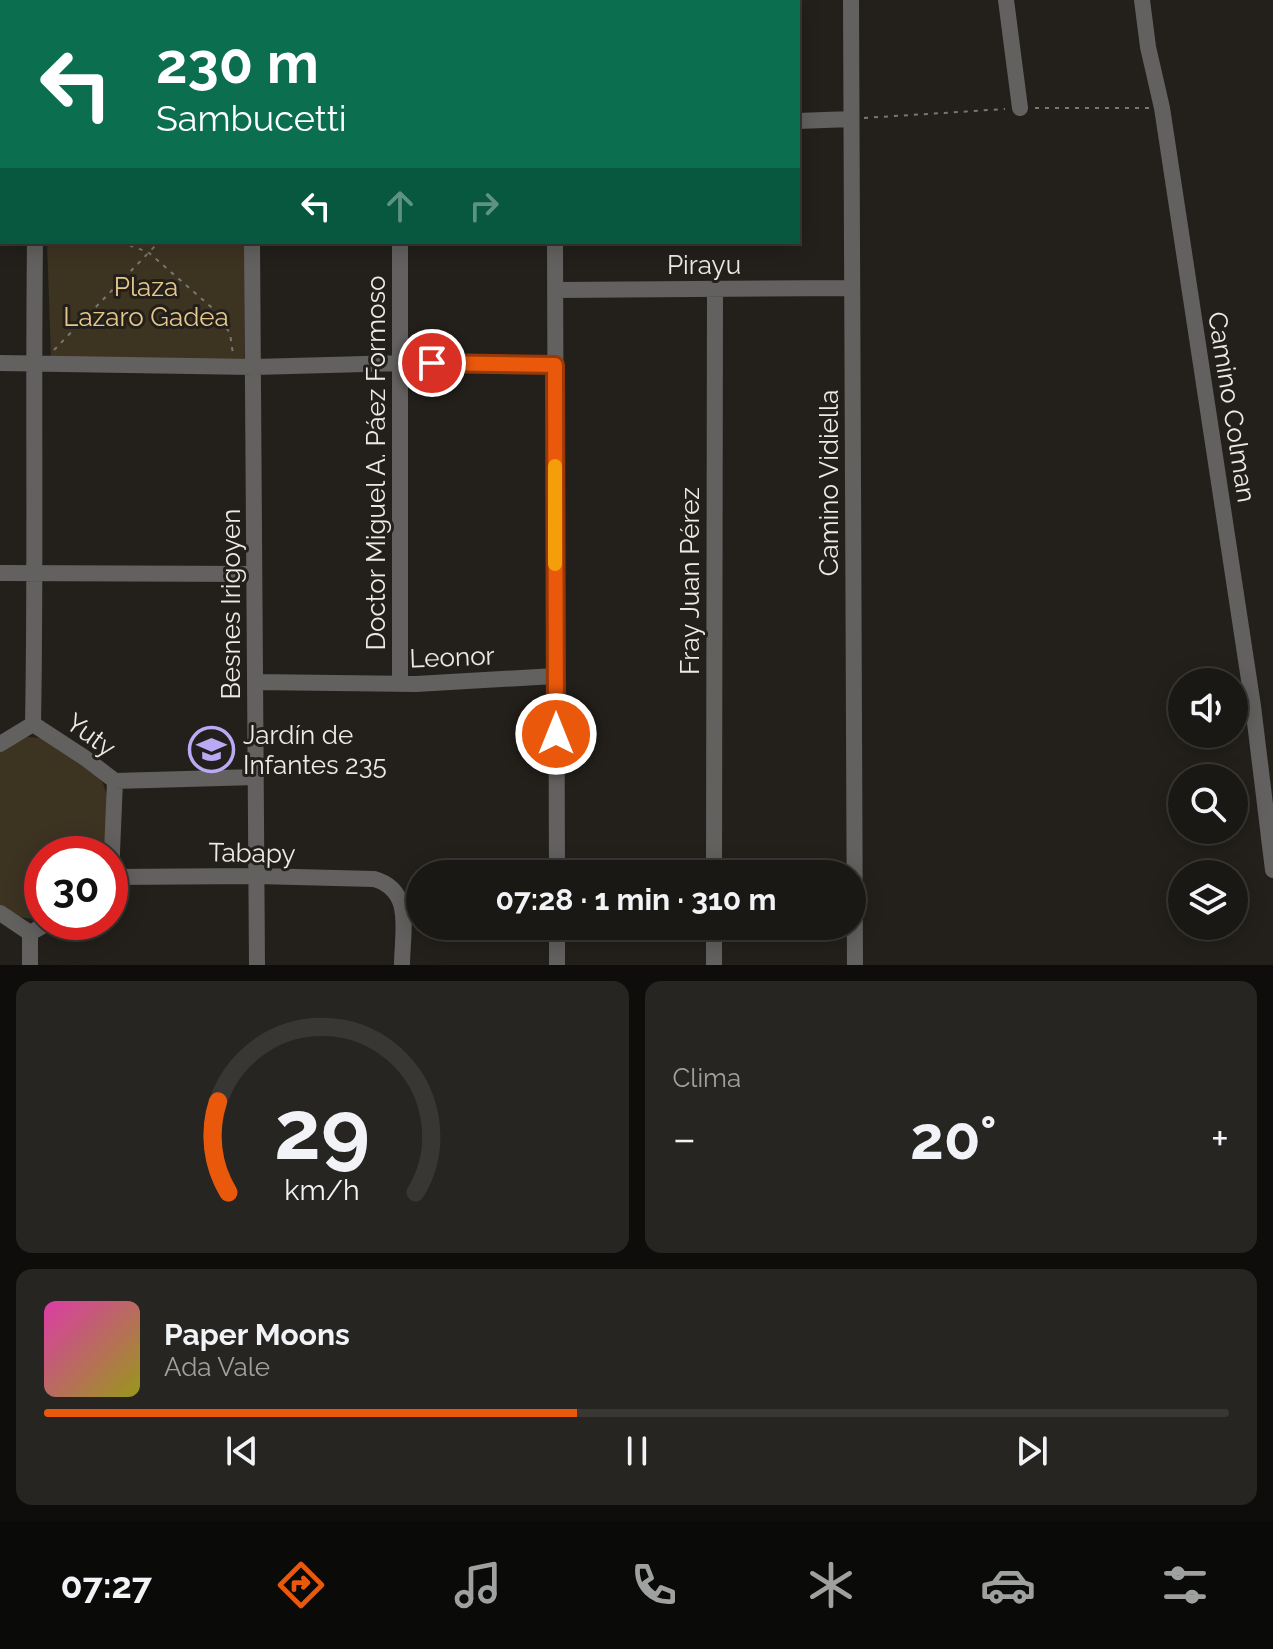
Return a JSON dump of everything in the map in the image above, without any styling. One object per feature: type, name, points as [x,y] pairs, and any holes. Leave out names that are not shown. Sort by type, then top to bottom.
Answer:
[{"type":"street","name":"Camino Vidiella","points":[[851,0],[855,965]]},
{"type":"street","points":[[1006,0],[1020,108]]},
{"type":"street","name":"Camino Colman","points":[[1142,0],[1148,47],[1162,108],[1236,596],[1273,870]]},
{"type":"street","points":[[800,121],[851,119]]},
{"type":"street","points":[[33,724],[37,364],[35,244]]},
{"type":"street","name":"Besnes Irigoyen","points":[[252,244],[257,965]]},
{"type":"street","name":"Doctor Miguel A. Páez Formoso","points":[[400,244],[400,684]]},
{"type":"street","points":[[555,244],[557,860]]},
{"type":"street","name":"Fray Juan Pérez","points":[[714,860],[715,288]]},
{"type":"street","name":"Pirayu","points":[[555,290],[852,288]]},
{"type":"street","points":[[0,363],[254,367],[402,363],[555,365]]},
{"type":"street","points":[[0,573],[254,574]]},
{"type":"street","name":"Leonor","points":[[255,682],[400,684],[555,676]]},
{"type":"street","name":"Yuty","points":[[0,744],[33,724],[115,781],[256,777]]},
{"type":"street","points":[[112,836],[115,781]]},
{"type":"street","name":"Tabapy","points":[[128,877],[374,879],[391,887],[402,901],[402,965]]},
{"type":"street","points":[[0,913],[24,929]]},
{"type":"street","points":[[30,940],[30,965]]},
{"type":"street","points":[[557,940],[557,965]]},
{"type":"street","points":[[714,940],[714,965]]},
{"type":"path","points":[[126,244],[148,252],[218,313],[227,324],[233,349],[233,366]]},
{"type":"path","points":[[37,364],[157,244]]},
{"type":"green space","name":"Plaza Lazaro Gadea","points":[[47,244],[245,244],[244,360],[51,358]]},
{"type":"green space","points":[[27,737],[41,738],[96,774],[107,796],[107,836],[24,836],[24,918],[0,907],[0,750]]},
{"type":"slow traffic","points":[[555,466],[555,564]]},
{"type":"place","name":"Jardín de Infantes 235","points":[[212,750]]},
{"type":"route","points":[[432,363],[555,365],[556,734]]}]
